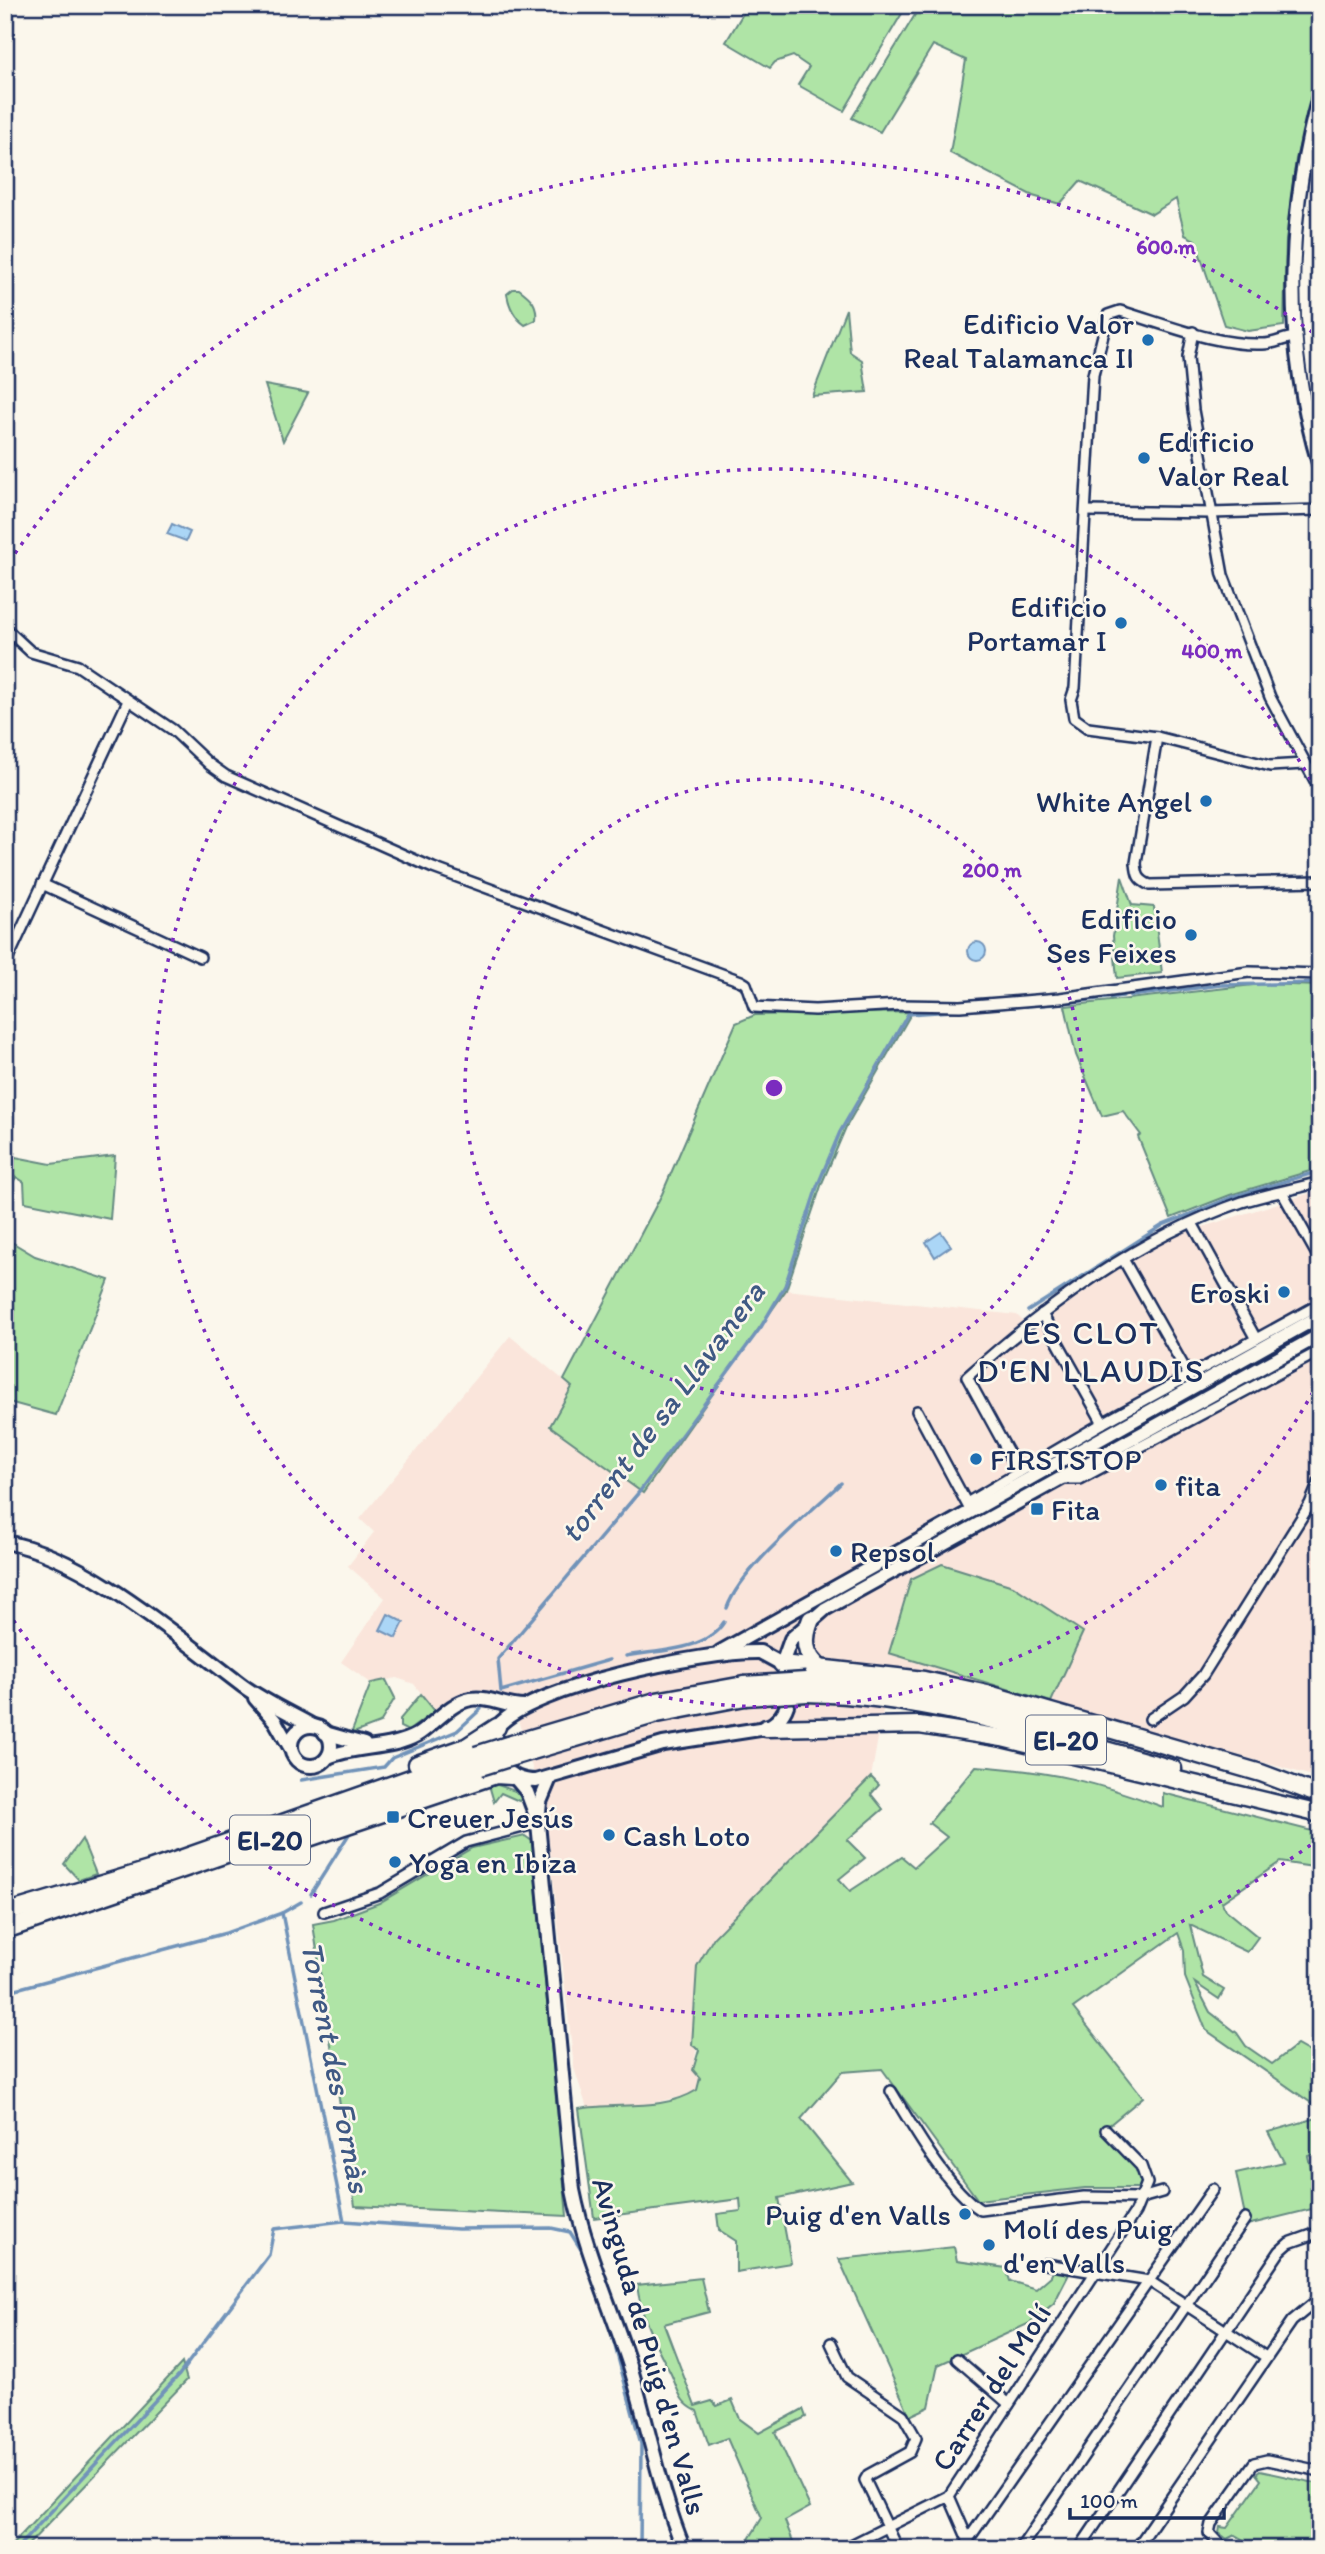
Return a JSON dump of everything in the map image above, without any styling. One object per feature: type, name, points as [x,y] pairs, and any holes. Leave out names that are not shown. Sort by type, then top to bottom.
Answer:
[{"type":"highway","points":[[811,1619],[805,1642],[811,1661],[821,1669]]},
{"type":"highway","points":[[782,1664],[923,1680],[992,1695],[1261,1773],[1318,1795]]},
{"type":"highway","name":"EI-20","points":[[100,1883],[160,1866],[510,1751],[745,1691],[876,1685],[942,1696],[1318,1795]]},
{"type":"highway","name":"EI-20","points":[[806,1687],[952,1710],[1320,1813]]},
{"type":"highway","points":[[766,1728],[919,1725],[990,1736],[1320,1813]]},
{"type":"highway","points":[[5,1913],[100,1883],[226,1832],[466,1747],[499,1726]]},
{"type":"highway","name":"EI-20","points":[[59,1912],[478,1761]]},
{"type":"highway","points":[[5,1930],[59,1912],[117,1901],[496,1775],[514,1778]]},
{"type":"street","points":[[1320,93],[1310,128],[1296,216],[1295,337],[1311,437],[1320,467]]},
{"type":"street","points":[[1320,157],[1307,251],[1307,315],[1320,409]]},
{"type":"street","points":[[1295,337],[1280,338],[1266,344],[1230,341],[1120,311],[1108,314],[1093,375],[1087,511],[1071,712],[1080,724],[1088,728],[1157,737],[1270,766],[1304,764]]},
{"type":"street","points":[[1193,332],[1188,357],[1190,383],[1223,575],[1247,642],[1304,764],[1320,790]]},
{"type":"street","points":[[1087,511],[1211,513],[1320,510]]},
{"type":"street","points":[[5,628],[32,652],[67,660],[173,730],[226,776],[433,868],[741,981],[746,984],[754,1007],[815,1010],[900,1004],[960,1006],[1249,972],[1320,974]]},
{"type":"street","points":[[5,965],[128,701]]},
{"type":"street","points":[[1157,737],[1136,863],[1141,881],[1150,885],[1320,881]]},
{"type":"street","points":[[42,884],[200,957]]},
{"type":"street","points":[[1019,1472],[967,1377],[1042,1314],[1123,1259],[1192,1223],[1242,1202],[1320,1182]]},
{"type":"street","points":[[1282,1192],[1320,1260]]},
{"type":"street","points":[[1192,1223],[1256,1339]]},
{"type":"street","points":[[1123,1259],[1189,1376]]},
{"type":"street","points":[[969,1507],[1019,1472],[1103,1423],[1320,1304]]},
{"type":"street","points":[[1042,1314],[1103,1423]]},
{"type":"street","points":[[713,1655],[969,1507],[1320,1316]]},
{"type":"street","points":[[782,1664],[791,1639],[811,1619],[1056,1479],[1320,1335]]},
{"type":"street","points":[[1056,1479],[1080,1479],[1320,1351]]},
{"type":"street","points":[[917,1410],[969,1507]]},
{"type":"street","points":[[1150,1719],[1184,1696],[1203,1675],[1310,1504],[1320,1480]]},
{"type":"street","points":[[5,1542],[48,1556],[94,1580],[245,1688],[319,1730],[331,1747],[328,1757]]},
{"type":"street","points":[[488,1700],[497,1712],[499,1726],[524,1707],[623,1674],[713,1655],[760,1652],[782,1664],[787,1674],[788,1703],[782,1718],[766,1728],[663,1744],[550,1778],[514,1778]]},
{"type":"street","points":[[245,1688],[275,1721],[297,1760],[307,1765],[319,1764],[328,1757],[368,1745],[399,1742],[427,1728],[456,1703],[488,1700],[501,1705],[524,1707]]},
{"type":"street","name":"Avinguda de Puig d'en Valls","points":[[499,1726],[495,1748],[501,1765],[527,1792],[538,1823]]},
{"type":"street","points":[[291,1749],[295,1734],[303,1728],[319,1730],[368,1745]]},
{"type":"street","name":"Avinguda de Puig d'en Valls","points":[[550,1778],[540,1802],[538,1823],[548,1954],[578,2214],[631,2371],[669,2511],[684,2549]]},
{"type":"street","points":[[324,1912],[380,1893],[466,1842],[538,1823]]},
{"type":"street","points":[[891,2091],[918,2135],[952,2181],[981,2210],[1084,2197],[1141,2197],[1162,2192]]},
{"type":"street","points":[[1106,2130],[1141,2166],[1147,2183],[1141,2197]]},
{"type":"street","points":[[970,2544],[1213,2189]]},
{"type":"street","name":"Carrer del Molí","points":[[949,2496],[1135,2212],[1141,2197]]},
{"type":"street","points":[[1020,2549],[1245,2219]]},
{"type":"street","points":[[1079,2549],[1284,2247],[1301,2237],[1320,2232]]},
{"type":"street","points":[[1046,2264],[1149,2281],[1266,2357]]},
{"type":"street","points":[[1136,2549],[1292,2321],[1320,2298]]},
{"type":"street","points":[[831,2343],[847,2377],[903,2416],[916,2438],[910,2452],[868,2475],[865,2480],[898,2549]]},
{"type":"street","points":[[957,2359],[1009,2403]]},
{"type":"street","points":[[1224,2549],[1209,2533],[1211,2524],[1254,2463],[1267,2460],[1320,2471]]},
{"type":"street","points":[[843,2549],[949,2496],[970,2544]]},
{"type":"shaded area","points":[[1320,1190],[1320,1778],[971,1681],[891,1666],[871,1777],[714,1937],[693,2070],[700,2078],[697,2089],[689,2095],[634,2107],[587,2108],[574,2068],[546,1815],[512,1699],[479,1690],[465,1692],[435,1711],[414,1684],[397,1678],[371,1683],[341,1662],[385,1598],[348,1566],[374,1532],[360,1519],[510,1336],[572,1387],[688,1430],[786,1290],[1017,1315],[1031,1329],[1129,1261],[1171,1237]]},
{"type":"green space","points":[[748,5],[907,5],[844,111],[798,85],[809,67],[793,56],[775,62],[770,68],[726,42]]},
{"type":"green space","points":[[921,5],[1320,5],[1320,66],[1296,159],[1286,240],[1284,326],[1248,331],[1224,325],[1195,240],[1185,235],[1176,199],[1152,214],[1080,181],[1060,204],[1033,196],[950,153],[966,60],[933,45],[880,132],[852,118]]},
{"type":"green space","points":[[513,289],[519,289],[533,302],[536,320],[525,325],[515,315],[507,294]]},
{"type":"green space","points":[[846,309],[850,352],[862,360],[867,392],[812,396]]},
{"type":"green space","points":[[265,385],[308,393],[283,441]]},
{"type":"green space","points":[[1122,877],[1132,905],[1154,907],[1162,973],[1117,978],[1113,936]]},
{"type":"green space","points":[[1262,984],[1320,986],[1320,1168],[1230,1195],[1171,1218],[1138,1137],[1141,1135],[1123,1111],[1102,1116],[1076,1055],[1065,1006]]},
{"type":"green space","points":[[912,1012],[846,1127],[822,1183],[786,1290],[643,1493],[550,1426],[572,1387],[564,1380],[662,1194],[736,1023],[755,1015]]},
{"type":"green space","points":[[5,1155],[51,1164],[115,1156],[110,1219],[25,1202],[24,1182],[16,1177],[5,1197]]},
{"type":"green space","points":[[5,1238],[35,1256],[109,1280],[56,1415],[5,1401]]},
{"type":"green space","points":[[942,1564],[1013,1586],[1083,1632],[1051,1702],[889,1653],[911,1579]]},
{"type":"green space","points":[[386,1680],[395,1698],[380,1723],[351,1734],[371,1683]]},
{"type":"green space","points":[[421,1694],[435,1711],[408,1731],[400,1727],[400,1719]]},
{"type":"green space","points":[[976,1766],[1071,1779],[1115,1790],[1163,1807],[1163,1793],[1320,1833],[1320,1868],[1280,1862],[1222,1902],[1225,1910],[1258,1937],[1247,1952],[1190,1925],[1203,1977],[1224,1990],[1219,1999],[1195,1983],[1210,2012],[1237,2033],[1246,2046],[1272,2064],[1297,2045],[1320,2058],[1320,2109],[1206,2030],[1185,1977],[1184,1950],[1178,1933],[1073,2008],[1143,2097],[1102,2131],[1140,2167],[1145,2188],[1085,2188],[978,2200],[882,2069],[842,2072],[801,2119],[852,2182],[779,2198],[791,2263],[736,2272],[736,2241],[719,2230],[717,2214],[741,2211],[740,2199],[594,2218],[579,2109],[654,2104],[683,2097],[697,2090],[700,2078],[693,2070],[699,2050],[692,2045],[697,1966],[714,1937],[871,1777],[879,1785],[871,1794],[883,1809],[847,1840],[865,1858],[839,1879],[850,1891],[902,1857],[914,1867],[947,1837],[929,1823]]},
{"type":"green space","points":[[495,1784],[518,1792],[523,1798],[519,1801],[501,1793],[494,1802],[489,1785]]},
{"type":"green space","points":[[525,1836],[532,1841],[567,2216],[355,2206],[313,1924],[334,1920],[379,1903],[472,1848]]},
{"type":"green space","points":[[82,1839],[96,1874],[79,1880],[64,1864]]},
{"type":"green space","points":[[1320,2117],[1320,2153],[1308,2156],[1320,2207],[1247,2225],[1236,2173],[1284,2162],[1268,2132]]},
{"type":"green space","points":[[954,2247],[957,2261],[1006,2268],[1010,2281],[1036,2289],[1051,2276],[1054,2269],[1069,2274],[1054,2303],[1030,2323],[938,2365],[929,2407],[910,2416],[839,2259]]},
{"type":"green space","points":[[701,2278],[709,2312],[664,2324],[695,2406],[712,2401],[717,2406],[732,2400],[740,2419],[759,2433],[803,2409],[806,2417],[775,2432],[810,2507],[785,2521],[796,2549],[743,2549],[762,2518],[727,2438],[709,2445],[697,2411],[686,2404],[680,2395],[645,2319],[637,2285]]},
{"type":"green space","points":[[182,2363],[187,2380],[24,2549],[8,2549]]},
{"type":"green space","points":[[1260,2471],[1320,2484],[1320,2549],[1265,2547],[1235,2535],[1227,2539],[1219,2533],[1220,2527],[1227,2528],[1261,2480],[1256,2474]]},
{"type":"water","points":[[172,524],[190,532],[186,541],[167,534]]},
{"type":"water","points":[[977,942],[985,947],[986,951],[981,959],[977,960],[969,955],[968,951],[973,943]]},
{"type":"water","points":[[941,1232],[951,1246],[935,1257],[926,1242]]},
{"type":"water","points":[[388,1614],[404,1622],[396,1638],[380,1630]]},
{"type":"waterway","name":"torrent de sa Llavanera","points":[[1130,996],[1221,985],[1320,983]]},
{"type":"waterway","name":"torrent de sa Llavanera","points":[[1064,1003],[1123,996]]},
{"type":"waterway","name":"torrent de sa Llavanera","points":[[609,1660],[501,1691],[498,1659],[640,1491],[761,1327],[785,1286],[817,1187],[840,1132],[908,1014],[1055,1004]]},
{"type":"waterway","points":[[1028,1311],[1163,1225],[1232,1197],[1320,1171]]},
{"type":"waterway","points":[[727,1608],[735,1592],[761,1559],[841,1483]]},
{"type":"waterway","points":[[626,1656],[666,1651],[693,1644],[716,1632],[724,1622]]},
{"type":"waterway","name":"torrent de sa Llavanera","points":[[301,1780],[384,1767],[392,1758],[457,1731],[481,1709]]},
{"type":"waterway","name":"torrent de sa Llavanera","points":[[311,1894],[351,1831]]},
{"type":"waterway","points":[[5,1992],[226,1933],[282,1913],[301,1902]]},
{"type":"waterway","name":"Torrent des Fornàs","points":[[282,1913],[344,2221],[458,2229],[551,2228],[570,2232],[582,2251],[594,2284]]},
{"type":"waterway","points":[[16,2549],[179,2375],[269,2255],[274,2229],[343,2221]]},
{"type":"waterway","name":"Torrent des Fornàs","points":[[610,2327],[641,2444],[640,2549]]},
{"type":"place","name":"Edificio Valor Real Talamanca II","points":[[1148,340]]},
{"type":"place","name":"Edificio Valor Real","points":[[1144,458]]},
{"type":"place","name":"Edificio Portamar I","points":[[1121,623]]},
{"type":"place","name":"White Angel","points":[[1206,801]]},
{"type":"place","name":"Edificio Ses Feixes","points":[[1191,935]]},
{"type":"place","name":"Eroski","points":[[1284,1292]]},
{"type":"place","name":"FIRSTSTOP","points":[[976,1459]]},
{"type":"place","name":"fita","points":[[1161,1485]]},
{"type":"place","name":"Fita","points":[[1037,1509]]},
{"type":"place","name":"Repsol","points":[[836,1551]]},
{"type":"place","name":"Creuer Jesús","points":[[393,1817]]},
{"type":"place","name":"Cash Loto","points":[[609,1835]]},
{"type":"place","name":"Yoga en Ibiza","points":[[395,1862]]},
{"type":"place","name":"Puig d'en Valls","points":[[965,2214]]},
{"type":"place","name":"Molí des Puig d'en Valls","points":[[989,2245]]},
{"type":"district","name":"ES CLOT D'EN LLAUDIS","points":[[1091,1351]]}]
